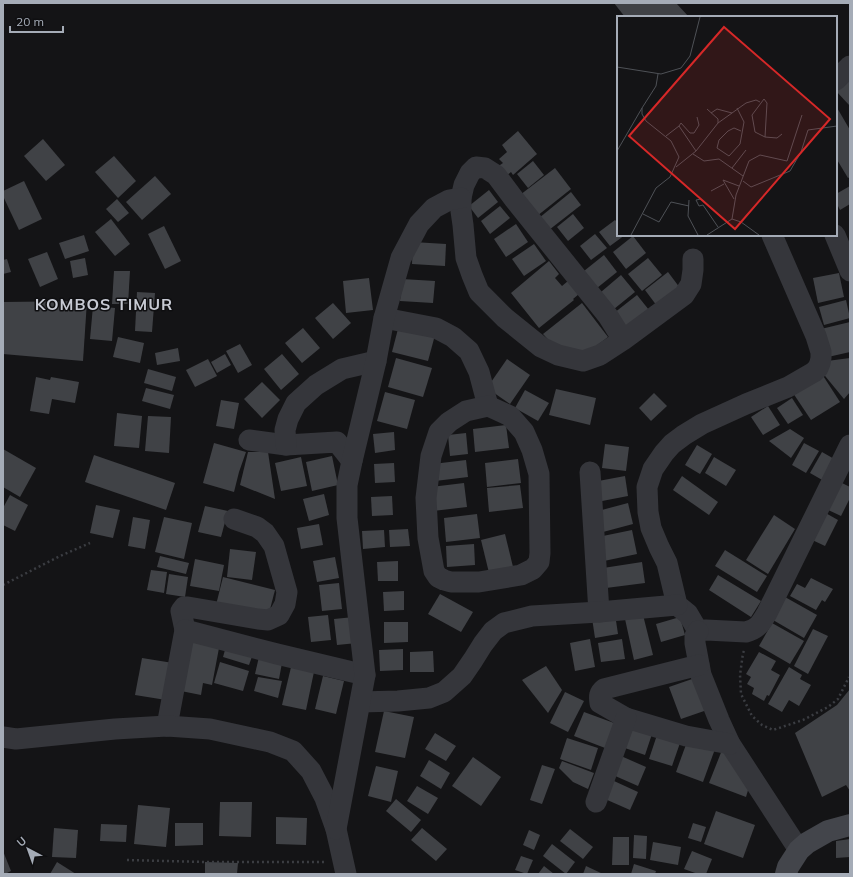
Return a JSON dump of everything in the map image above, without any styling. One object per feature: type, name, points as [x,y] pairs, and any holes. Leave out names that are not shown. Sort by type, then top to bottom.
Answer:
[{"type":"main road","points":[[786,874],[788,867],[799,850],[807,843],[828,831],[850,824]]},
{"type":"street","points":[[837,79],[850,66]]},
{"type":"street","points":[[623,340],[608,316],[496,175],[485,168],[476,167],[470,173],[464,184],[461,198],[461,211],[466,258],[479,292],[505,318],[541,347],[558,356],[583,360],[600,355],[623,340],[684,295],[691,284],[693,259]]},
{"type":"street","points":[[336,829],[365,674],[347,518],[347,485],[376,361],[384,318],[401,258],[419,224],[434,208],[449,200],[461,198]]},
{"type":"street","points":[[677,606],[667,563],[651,528],[648,512],[647,487],[653,469],[668,449],[684,435],[702,424],[788,387],[814,372],[820,363],[820,352],[816,336],[772,236]]},
{"type":"street","points":[[835,236],[850,271]]},
{"type":"street","points":[[384,318],[436,328],[454,337],[469,351],[479,372],[488,406]]},
{"type":"street","points":[[286,445],[288,419],[296,403],[316,385],[342,369],[376,361]]},
{"type":"street","points":[[488,406],[510,416],[524,432],[532,450],[539,474],[539,562],[533,570],[521,574],[478,582],[451,582],[438,577],[434,571],[428,538],[426,498],[431,456],[439,432],[449,422],[466,411],[488,406]]},
{"type":"street","points":[[250,440],[286,445],[337,442],[352,461]]},
{"type":"street","points":[[698,631],[746,632],[752,631],[759,626],[767,613],[850,445]]},
{"type":"street","points":[[590,472],[599,612]]},
{"type":"street","points":[[167,726],[185,630],[181,611],[184,607],[268,620],[279,615],[285,604],[287,592],[274,546],[265,533],[257,527],[234,519]]},
{"type":"street","points":[[360,702],[398,701],[429,698],[444,692],[462,676],[493,630],[504,623],[532,616],[677,606],[688,614],[698,631]]},
{"type":"street","points":[[185,630],[277,654],[365,674]]},
{"type":"street","points":[[698,631],[695,636],[695,642],[701,675],[730,744],[799,850]]},
{"type":"street","points":[[699,665],[604,689],[600,691],[600,703],[626,718],[686,736],[730,744]]},
{"type":"street","points":[[596,802],[626,718]]},
{"type":"street","points":[[3,737],[16,739],[115,729],[167,726],[210,729],[270,742],[293,751],[311,771],[325,798],[336,829],[345,868]]},
{"type":"street","points":[[311,771],[323,773],[346,773]]},
{"type":"path","points":[[3,585],[60,556],[90,543]]},
{"type":"path","points":[[759,626],[743,653],[740,675],[741,694],[752,716],[762,725],[773,730],[803,720],[828,707],[838,699],[849,677]]},
{"type":"path","points":[[127,860],[345,868]]},
{"type":"building","points":[[614,3],[676,3],[688,16],[624,16]]},
{"type":"building","points":[[850,79],[850,106],[837,92],[837,90]]},
{"type":"building","points":[[837,108],[850,130],[850,177],[848,178],[837,160]]},
{"type":"building","points":[[518,131],[537,154],[513,175],[511,172],[505,177],[497,167],[503,163],[499,159],[507,152],[502,145]]},
{"type":"building","points":[[43,139],[65,165],[46,181],[24,156]]},
{"type":"building","points":[[114,156],[136,181],[118,198],[95,172]]},
{"type":"building","points":[[533,161],[544,175],[528,188],[517,174]]},
{"type":"building","points":[[555,168],[571,189],[537,216],[520,195]]},
{"type":"building","points":[[155,176],[171,194],[142,220],[126,202]]},
{"type":"building","points":[[24,181],[42,219],[19,230],[3,196],[3,191]]},
{"type":"building","points":[[850,186],[850,204],[840,210],[837,204],[837,193]]},
{"type":"building","points":[[489,190],[498,202],[478,218],[469,206]]},
{"type":"building","points":[[571,192],[581,205],[549,230],[539,218]]},
{"type":"building","points":[[117,199],[129,213],[118,222],[106,209]]},
{"type":"building","points":[[500,206],[510,218],[490,234],[481,221]]},
{"type":"building","points":[[573,214],[584,228],[568,241],[557,227]]},
{"type":"building","points":[[111,219],[130,244],[115,256],[95,232]]},
{"type":"building","points":[[615,220],[617,222],[617,236],[624,236],[610,246],[599,232]]},
{"type":"building","points":[[516,224],[528,242],[506,257],[494,239]]},
{"type":"building","points":[[164,226],[181,261],[165,269],[148,234]]},
{"type":"building","points":[[595,234],[607,248],[591,260],[580,246]]},
{"type":"building","points":[[84,235],[89,251],[65,259],[59,243]]},
{"type":"building","points":[[633,236],[646,253],[626,269],[613,252]]},
{"type":"building","points":[[413,242],[446,244],[445,266],[412,264]]},
{"type":"building","points":[[534,244],[546,261],[524,276],[512,259]]},
{"type":"building","points":[[47,252],[58,279],[40,287],[28,259]]},
{"type":"building","points":[[604,255],[617,272],[597,288],[584,271]]},
{"type":"building","points":[[85,258],[88,275],[73,278],[70,261]]},
{"type":"building","points":[[648,258],[662,275],[642,291],[628,274]]},
{"type":"building","points":[[7,259],[11,272],[3,274],[3,260]]},
{"type":"building","points":[[549,261],[559,274],[555,278],[562,286],[568,281],[579,294],[573,299],[574,300],[539,328],[511,293]]},
{"type":"building","points":[[114,271],[130,271],[128,304],[112,304]]},
{"type":"building","points":[[668,272],[680,288],[657,306],[645,290]]},
{"type":"building","points":[[839,273],[844,297],[818,303],[813,278]]},
{"type":"building","points":[[621,275],[635,292],[614,309],[601,292]]},
{"type":"building","points":[[369,278],[373,310],[346,313],[343,281]]},
{"type":"building","points":[[402,279],[435,281],[433,303],[400,301]]},
{"type":"building","points":[[137,292],[155,293],[152,332],[135,331]]},
{"type":"building","points":[[637,295],[649,310],[626,328],[614,313]]},
{"type":"building","points":[[846,300],[850,318],[824,325],[819,307]]},
{"type":"building","points":[[87,301],[83,361],[3,354],[3,302]]},
{"type":"building","points":[[333,303],[351,323],[333,339],[315,318]]},
{"type":"building","points":[[582,303],[608,337],[582,357],[561,354],[543,334]]},
{"type":"building","points":[[93,306],[115,308],[112,341],[90,339]]},
{"type":"building","points":[[850,322],[850,352],[828,357],[821,329]]},
{"type":"building","points":[[399,325],[435,335],[428,361],[392,352]]},
{"type":"building","points":[[303,328],[320,348],[302,363],[285,343]]},
{"type":"building","points":[[118,337],[144,343],[140,363],[113,357]]},
{"type":"building","points":[[240,344],[252,365],[238,373],[226,351]]},
{"type":"building","points":[[178,348],[180,361],[157,365],[155,353]]},
{"type":"building","points":[[225,354],[231,365],[217,373],[211,362]]},
{"type":"building","points":[[282,354],[299,374],[281,390],[264,369]]},
{"type":"building","points":[[396,358],[432,368],[423,397],[388,387]]},
{"type":"building","points":[[850,358],[850,392],[844,399],[821,371],[827,361]]},
{"type":"building","points":[[208,359],[217,376],[195,387],[186,370]]},
{"type":"building","points":[[507,359],[530,375],[510,404],[487,388]]},
{"type":"building","points":[[148,369],[176,377],[172,391],[144,383]]},
{"type":"building","points":[[820,371],[840,402],[811,420],[791,390]]},
{"type":"building","points":[[36,377],[50,380],[51,377],[79,382],[75,403],[52,399],[49,414],[30,411]]},
{"type":"building","points":[[262,382],[280,400],[262,418],[244,399]]},
{"type":"building","points":[[146,388],[174,395],[170,409],[142,401]]},
{"type":"building","points":[[556,389],[596,398],[590,425],[549,415]]},
{"type":"building","points":[[525,390],[549,403],[538,421],[515,408]]},
{"type":"building","points":[[385,392],[415,400],[407,429],[377,421]]},
{"type":"building","points":[[654,393],[667,406],[651,421],[639,408]]},
{"type":"building","points":[[792,398],[803,415],[788,424],[777,408]]},
{"type":"building","points":[[221,400],[239,403],[234,429],[216,426]]},
{"type":"building","points":[[768,406],[780,425],[763,435],[751,417]]},
{"type":"building","points":[[117,413],[142,416],[139,448],[114,446]]},
{"type":"building","points":[[148,416],[171,417],[169,453],[145,451]]},
{"type":"building","points":[[506,425],[509,448],[475,452],[473,429]]},
{"type":"building","points":[[790,429],[804,438],[791,458],[769,441]]},
{"type":"building","points":[[394,432],[395,450],[375,453],[373,434]]},
{"type":"building","points":[[466,433],[468,454],[450,456],[448,435]]},
{"type":"building","points":[[214,443],[246,452],[234,492],[203,483]]},
{"type":"building","points":[[804,443],[819,451],[806,473],[792,465]]},
{"type":"building","points":[[605,444],[629,447],[626,471],[602,468]]},
{"type":"building","points":[[697,445],[712,454],[700,474],[685,465]]},
{"type":"building","points":[[3,449],[36,468],[20,497],[3,487]]},
{"type":"building","points":[[248,452],[268,452],[275,499],[240,485]]},
{"type":"building","points":[[822,452],[836,460],[824,481],[810,473]]},
{"type":"building","points":[[94,455],[175,483],[166,510],[85,482]]},
{"type":"building","points":[[332,456],[338,485],[312,491],[306,462]]},
{"type":"building","points":[[301,457],[307,486],[281,491],[275,463]]},
{"type":"building","points":[[714,457],[736,470],[726,486],[705,473]]},
{"type":"building","points":[[518,459],[521,483],[487,487],[485,463]]},
{"type":"building","points":[[466,460],[468,477],[435,481],[433,464]]},
{"type":"building","points":[[394,463],[395,482],[375,483],[374,464]]},
{"type":"building","points":[[625,476],[628,496],[597,502],[593,482]]},
{"type":"building","points":[[682,476],[718,502],[709,515],[673,490]]},
{"type":"building","points":[[838,481],[850,487],[850,498],[841,516],[824,508]]},
{"type":"building","points":[[464,483],[467,507],[433,511],[431,487]]},
{"type":"building","points":[[520,485],[523,508],[489,512],[487,488]]},
{"type":"building","points":[[324,494],[329,515],[309,521],[303,499]]},
{"type":"building","points":[[10,495],[28,505],[15,531],[3,525],[3,508]]},
{"type":"building","points":[[392,496],[393,515],[372,516],[371,497]]},
{"type":"building","points":[[628,503],[633,524],[603,532],[598,511]]},
{"type":"building","points":[[96,505],[120,510],[113,538],[90,533]]},
{"type":"building","points":[[205,506],[228,511],[221,537],[198,532]]},
{"type":"building","points":[[822,511],[838,520],[825,546],[808,538]]},
{"type":"building","points":[[477,514],[480,538],[446,542],[444,518]]},
{"type":"building","points":[[774,515],[795,529],[768,574],[746,560]]},
{"type":"building","points":[[133,517],[150,520],[145,549],[128,546]]},
{"type":"building","points":[[164,517],[192,523],[184,559],[155,552]]},
{"type":"building","points":[[319,524],[323,545],[301,549],[297,528]]},
{"type":"building","points":[[408,529],[410,546],[390,547],[389,530]]},
{"type":"building","points":[[384,530],[385,547],[363,549],[362,531]]},
{"type":"building","points":[[632,530],[637,554],[604,561],[598,537]]},
{"type":"building","points":[[505,534],[514,571],[490,577],[481,540]]},
{"type":"building","points":[[474,544],[475,565],[447,567],[446,546]]},
{"type":"building","points":[[230,549],[256,552],[252,580],[227,577]]},
{"type":"building","points":[[725,550],[767,576],[757,592],[715,566]]},
{"type":"building","points":[[160,556],[189,563],[186,574],[157,567]]},
{"type":"building","points":[[335,557],[339,578],[317,582],[313,561]]},
{"type":"building","points":[[195,559],[224,565],[219,591],[190,586]]},
{"type":"building","points":[[398,561],[398,581],[378,581],[377,562]]},
{"type":"building","points":[[642,562],[645,583],[606,588],[603,568]]},
{"type":"building","points":[[151,570],[167,572],[164,593],[147,590]]},
{"type":"building","points":[[169,574],[188,577],[185,597],[166,594]]},
{"type":"building","points":[[718,575],[761,601],[751,617],[709,590]]},
{"type":"building","points":[[223,577],[275,590],[268,617],[216,605]]},
{"type":"building","points":[[811,578],[833,589],[825,602],[822,600],[816,610],[790,596],[797,584],[805,588]]},
{"type":"building","points":[[339,583],[342,609],[322,611],[319,585]]},
{"type":"building","points":[[404,591],[404,610],[384,611],[383,592]]},
{"type":"building","points":[[440,594],[473,612],[461,632],[428,614]]},
{"type":"building","points":[[785,597],[817,615],[804,638],[773,620]]},
{"type":"building","points":[[615,614],[618,634],[595,638],[592,618]]},
{"type":"building","points":[[328,615],[331,640],[311,642],[308,617]]},
{"type":"building","points":[[643,615],[653,655],[634,660],[625,619]]},
{"type":"building","points":[[354,617],[357,643],[337,645],[334,619]]},
{"type":"building","points":[[680,617],[685,635],[661,642],[656,624]]},
{"type":"building","points":[[384,622],[408,622],[408,642],[384,643]]},
{"type":"building","points":[[772,623],[804,641],[790,664],[759,646]]},
{"type":"building","points":[[813,629],[828,636],[808,674],[794,666]]},
{"type":"building","points":[[590,639],[595,667],[575,671],[570,643]]},
{"type":"building","points":[[622,639],[625,659],[601,662],[598,643]]},
{"type":"building","points":[[191,642],[219,648],[212,685],[203,683],[201,695],[181,691]]},
{"type":"building","points":[[227,643],[254,651],[249,665],[223,657]]},
{"type":"building","points":[[403,649],[403,670],[380,671],[379,650]]},
{"type":"building","points":[[433,651],[434,672],[410,672],[410,652]]},
{"type":"building","points":[[759,652],[776,661],[771,670],[780,675],[769,696],[767,695],[764,701],[752,694],[754,688],[747,684],[751,677],[746,674]]},
{"type":"building","points":[[142,658],[173,663],[166,700],[135,695]]},
{"type":"building","points":[[259,658],[282,663],[279,679],[255,674]]},
{"type":"building","points":[[220,662],[249,671],[243,691],[214,683]]},
{"type":"building","points":[[292,663],[315,667],[306,710],[282,705]]},
{"type":"building","points":[[546,666],[562,690],[548,713],[522,680]]},
{"type":"building","points":[[789,667],[802,675],[800,679],[811,685],[799,706],[789,700],[782,712],[768,704]]},
{"type":"building","points":[[323,676],[344,681],[336,714],[315,709]]},
{"type":"building","points":[[258,677],[282,681],[278,698],[254,691]]},
{"type":"building","points":[[695,678],[707,710],[681,719],[669,687]]},
{"type":"building","points":[[850,689],[850,791],[846,785],[822,797],[795,733],[837,705]]},
{"type":"building","points":[[565,692],[584,701],[568,732],[550,723]]},
{"type":"building","points":[[384,711],[414,717],[405,758],[375,752]]},
{"type":"building","points":[[584,712],[614,723],[605,748],[574,736]]},
{"type":"building","points":[[630,723],[653,731],[645,755],[622,747]]},
{"type":"building","points":[[435,733],[456,746],[446,761],[425,749]]},
{"type":"building","points":[[657,735],[680,743],[672,766],[649,759]]},
{"type":"building","points":[[567,738],[598,748],[591,770],[560,759]]},
{"type":"building","points":[[688,739],[715,749],[703,782],[676,772]]},
{"type":"building","points":[[722,750],[751,780],[746,797],[709,783]]},
{"type":"building","points":[[621,756],[646,767],[638,786],[613,775]]},
{"type":"building","points":[[473,757],[501,777],[481,806],[452,786]]},
{"type":"building","points":[[429,760],[450,773],[441,789],[420,776]]},
{"type":"building","points":[[562,761],[594,773],[588,789],[573,782],[559,768]]},
{"type":"building","points":[[542,765],[555,769],[542,804],[530,800]]},
{"type":"building","points":[[376,766],[398,771],[391,802],[368,796]]},
{"type":"building","points":[[614,781],[638,792],[630,810],[605,799]]},
{"type":"building","points":[[417,786],[438,798],[428,814],[407,801]]},
{"type":"building","points":[[396,799],[421,820],[411,832],[386,811]]},
{"type":"building","points":[[220,802],[252,802],[251,837],[219,836]]},
{"type":"building","points":[[138,805],[170,808],[166,847],[134,844]]},
{"type":"building","points":[[716,811],[755,825],[743,858],[704,844]]},
{"type":"building","points":[[276,817],[307,818],[306,845],[276,844]]},
{"type":"building","points":[[175,823],[203,823],[203,845],[175,846]]},
{"type":"building","points":[[693,823],[706,827],[701,842],[688,838]]},
{"type":"building","points":[[101,824],[127,825],[126,842],[100,841]]},
{"type":"building","points":[[54,828],[78,830],[76,858],[52,857]]},
{"type":"building","points":[[422,828],[447,849],[436,861],[411,840]]},
{"type":"building","points":[[570,829],[593,847],[583,859],[560,841]]},
{"type":"building","points":[[529,830],[540,835],[534,850],[523,845]]},
{"type":"building","points":[[634,835],[647,836],[646,859],[633,858]]},
{"type":"building","points":[[613,837],[629,837],[629,865],[612,865]]},
{"type":"building","points":[[850,839],[850,857],[836,858],[836,841]]},
{"type":"building","points":[[653,842],[681,847],[678,865],[650,860]]},
{"type":"building","points":[[552,844],[575,862],[566,874],[543,856]]},
{"type":"building","points":[[3,851],[11,871],[5,874],[3,874]]},
{"type":"building","points":[[692,851],[712,859],[706,874],[698,874],[684,869]]},
{"type":"building","points":[[521,856],[533,860],[527,874],[515,870]]},
{"type":"building","points":[[57,862],[76,874],[50,874]]},
{"type":"building","points":[[205,862],[238,863],[237,874],[205,874]]},
{"type":"building","points":[[634,864],[656,871],[655,874],[631,874]]},
{"type":"building","points":[[544,866],[554,874],[538,874]]},
{"type":"building","points":[[586,866],[603,874],[583,874]]},
{"type":"district","name":"KOMBOS TIMUR","points":[[104,304]]}]
